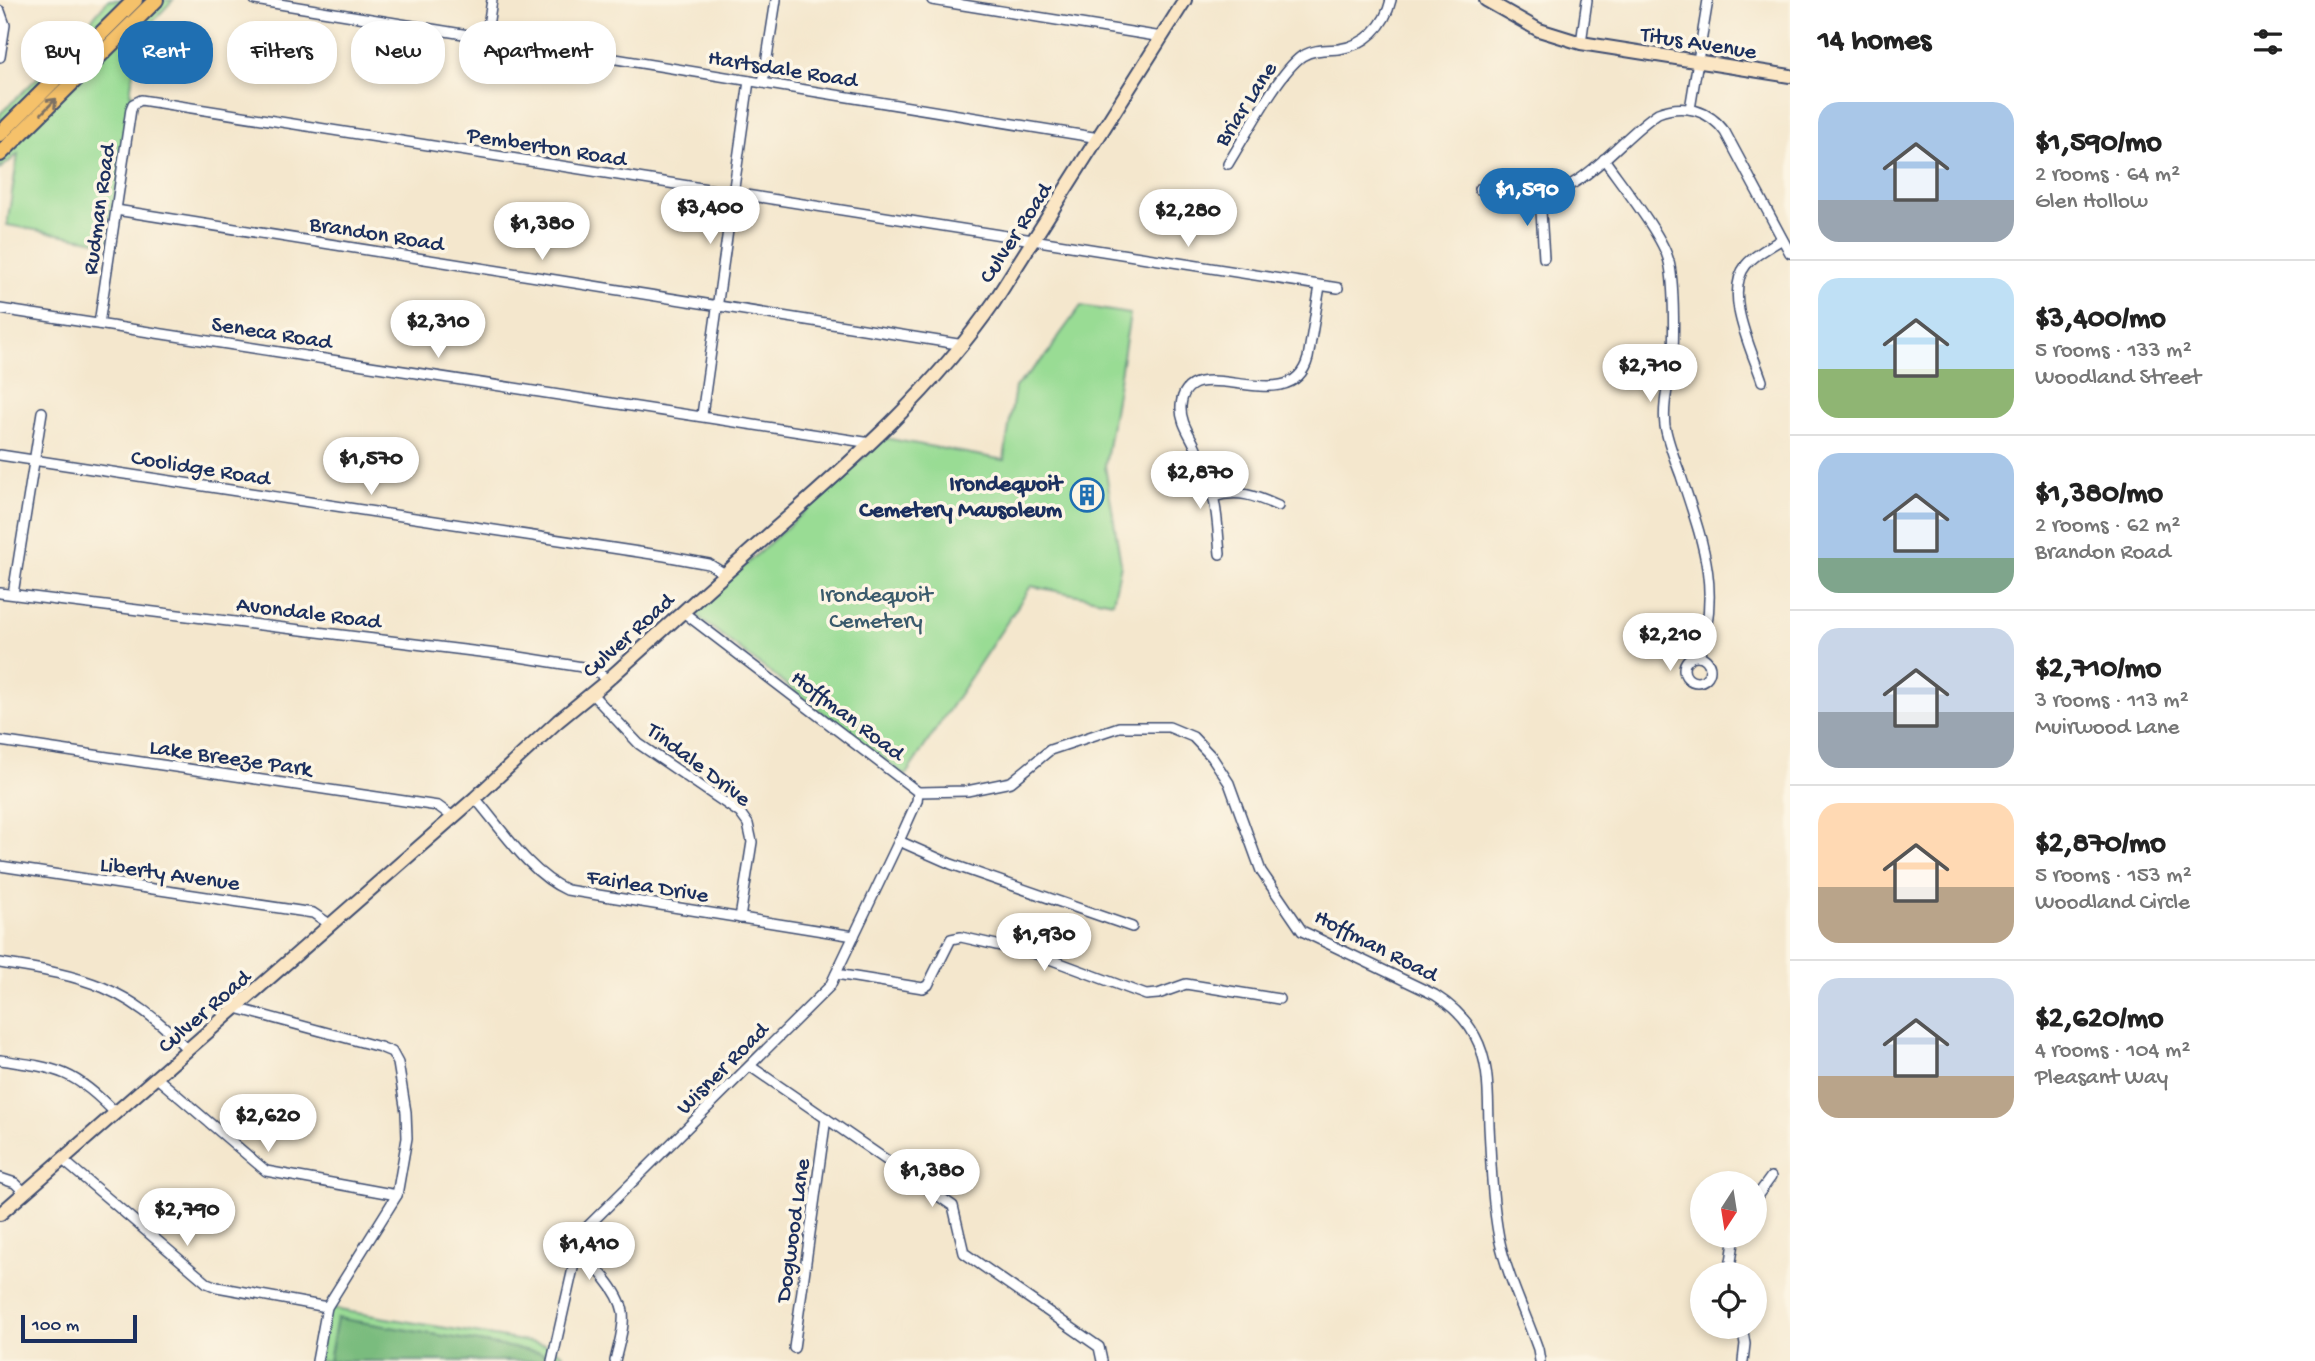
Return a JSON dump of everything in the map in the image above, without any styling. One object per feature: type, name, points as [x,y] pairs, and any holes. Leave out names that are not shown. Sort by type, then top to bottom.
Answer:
[{"type":"main road","points":[[0,134],[135,0]]},
{"type":"main road","points":[[0,153],[156,0]]},
{"type":"main road","name":"Culver Road","points":[[0,1214],[475,798],[871,443],[964,345],[1035,240],[1185,0]]},
{"type":"main road","name":"Titus Avenue","points":[[1486,0],[1539,30],[1581,43],[1790,76]]},
{"type":"street","name":"Hartsdale Road","points":[[255,0],[459,34]]},
{"type":"street","points":[[489,21],[492,0]]},
{"type":"street","points":[[762,83],[776,0]]},
{"type":"street","points":[[932,0],[1161,37]]},
{"type":"street","name":"Briar Lane","points":[[1228,164],[1294,62],[1310,52],[1343,48],[1364,40],[1384,20],[1391,0]]},
{"type":"street","points":[[1581,43],[1587,0]]},
{"type":"street","points":[[1690,109],[1707,0]]},
{"type":"street","points":[[0,11],[5,24],[0,57]]},
{"type":"street","name":"Hartsdale Road","points":[[616,60],[1099,138]]},
{"type":"street","points":[[702,415],[749,81]]},
{"type":"street","name":"Pemberton Road","points":[[137,101],[1338,288]]},
{"type":"street","name":"Rudman Road","points":[[99,324],[131,109],[137,101]]},
{"type":"street","points":[[1479,189],[1540,196],[1559,190],[1573,183],[1658,114],[1668,110],[1690,109],[1713,118],[1726,132],[1790,253]]},
{"type":"street","points":[[1604,159],[1662,244],[1669,261],[1673,352],[1665,404],[1665,427],[1700,534],[1710,575],[1708,625],[1699,656]]},
{"type":"street","points":[[1540,196],[1544,258]]},
{"type":"street","name":"Brandon Road","points":[[116,210],[964,345]]},
{"type":"street","points":[[1762,381],[1737,306],[1737,287],[1746,265],[1782,239]]},
{"type":"street","points":[[1220,554],[1213,497],[1183,420],[1182,402],[1187,391],[1197,384],[1210,381],[1273,387],[1286,385],[1297,378],[1308,358],[1320,286]]},
{"type":"street","name":"Seneca Road","points":[[0,309],[871,443]]},
{"type":"street","points":[[13,594],[42,412]]},
{"type":"street","name":"Coolidge Road","points":[[0,455],[665,556],[709,564],[725,574]]},
{"type":"street","points":[[1213,497],[1231,492],[1245,493],[1278,506]]},
{"type":"street","name":"Avondale Road","points":[[0,593],[513,656],[596,669],[607,681]]},
{"type":"street","name":"Hoffman Road","points":[[683,612],[918,792],[967,791],[1011,782],[1050,750],[1119,727],[1169,727],[1193,737],[1212,757],[1229,783],[1261,871],[1302,930],[1434,995],[1467,1023],[1476,1038],[1487,1076],[1491,1172],[1499,1238],[1540,1361]]},
{"type":"street","name":"Tindale Drive","points":[[592,694],[639,744],[745,818],[752,842],[740,918]]},
{"type":"street","name":"Lake Breeze Park","points":[[0,741],[438,806],[453,817]]},
{"type":"street","name":"Wisner Road","points":[[552,1361],[581,1233],[830,986],[899,841],[917,801],[918,792]]},
{"type":"street","name":"Fairlea Drive","points":[[475,798],[536,868],[551,882],[567,890],[854,936]]},
{"type":"street","points":[[899,841],[951,864],[1132,927]]},
{"type":"street","name":"Liberty Avenue","points":[[0,866],[313,913],[331,925]]},
{"type":"street","points":[[836,974],[923,988],[929,985],[951,939],[961,937],[1035,954],[1146,995],[1158,994],[1186,984],[1279,999]]},
{"type":"street","points":[[0,963],[66,974],[111,989],[146,1011],[188,1051]]},
{"type":"street","points":[[236,1008],[380,1046],[393,1052],[398,1063],[406,1112],[407,1138],[397,1195],[327,1307],[317,1361]]},
{"type":"street","points":[[0,1060],[47,1067],[64,1073],[93,1091],[116,1114]]},
{"type":"street","points":[[750,1066],[953,1206],[964,1253],[1099,1347],[1102,1361]]},
{"type":"street","points":[[157,1078],[266,1171],[397,1195]]},
{"type":"street","name":"Dogwood Lane","points":[[794,1348],[827,1118]]},
{"type":"street","points":[[63,1160],[207,1283],[327,1307]]},
{"type":"street","points":[[1768,1181],[1771,1177]]},
{"type":"street","points":[[0,1178],[15,1184],[24,1192]]},
{"type":"street","points":[[576,1256],[584,1257],[600,1272],[621,1306],[623,1321],[615,1361]]},
{"type":"street","points":[[1743,1361],[1744,1339]]},
{"type":"green space","points":[[108,0],[173,0],[153,21],[118,21],[118,84],[131,84],[130,94],[133,95],[108,243],[7,225],[18,154],[0,169],[0,114],[31,84],[104,84],[104,21],[90,21]]},
{"type":"green space","name":"Irondequoit Cemetery","points":[[1081,306],[1130,314],[1105,466],[1121,564],[1113,602],[1031,586],[905,776],[703,621],[698,616],[698,608],[885,438],[1004,460],[1015,387],[1049,353]]},
{"type":"green space","points":[[327,1308],[547,1345],[563,1354],[562,1361],[318,1361]]},
{"type":"green space","points":[[337,1318],[544,1353],[543,1361],[329,1361]]},
{"type":"place","name":"Irondequoit Cemetery Mausoleum","points":[[1087,495]]}]
